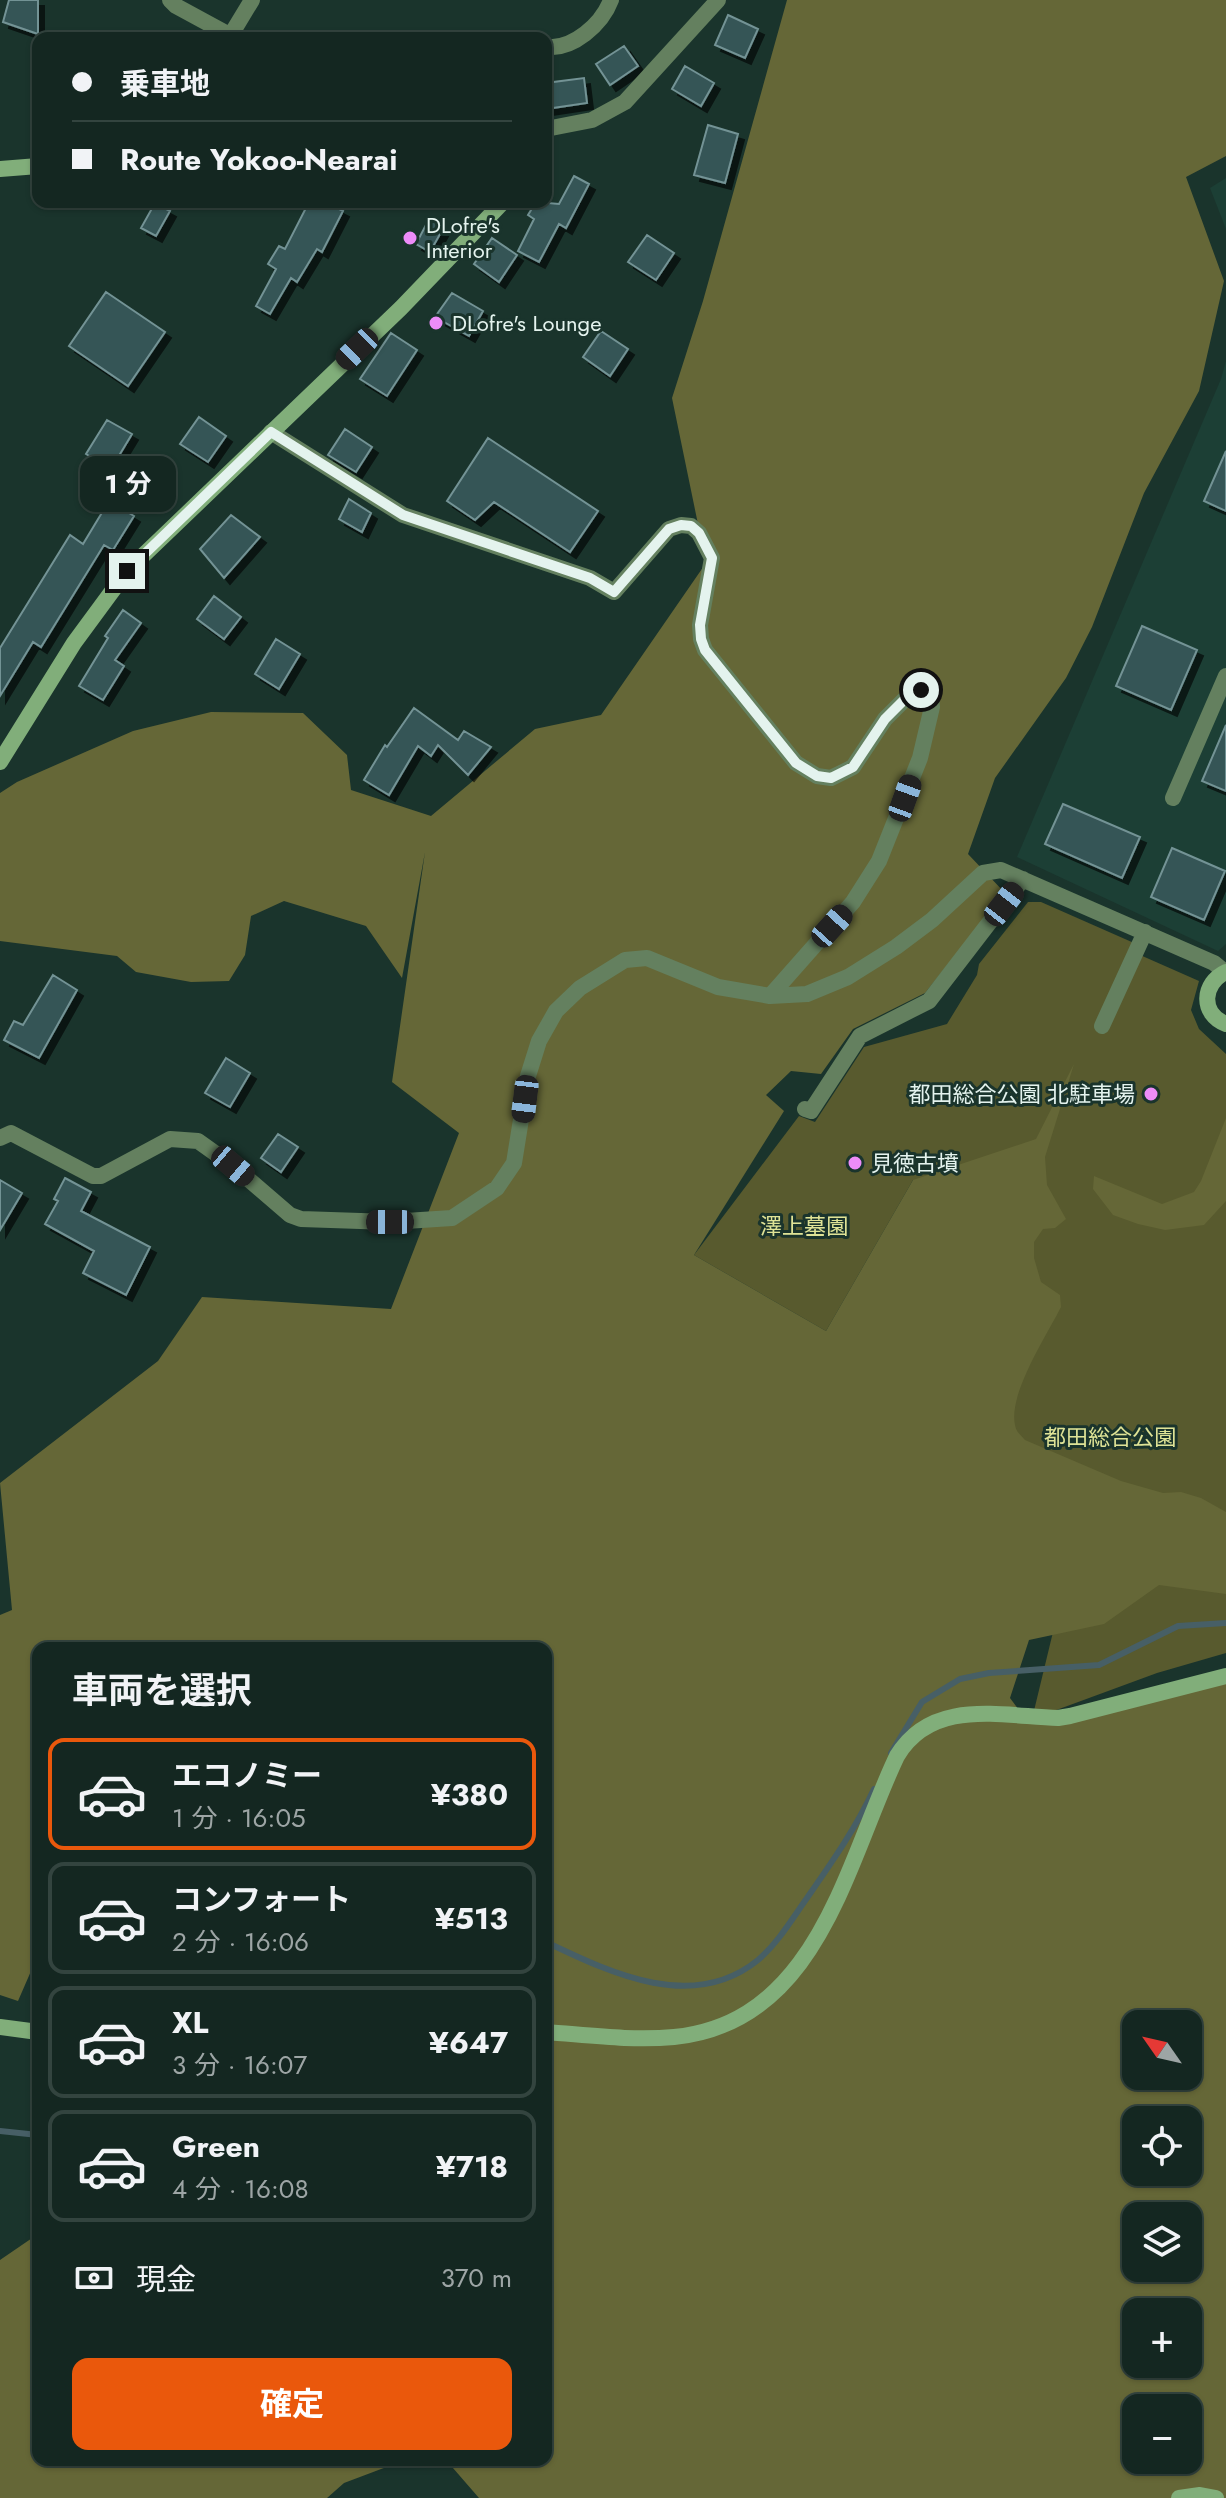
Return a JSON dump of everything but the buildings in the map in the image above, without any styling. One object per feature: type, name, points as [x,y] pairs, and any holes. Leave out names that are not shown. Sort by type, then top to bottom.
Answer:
[{"type":"street","points":[[170,0],[223,32]]},
{"type":"street","points":[[235,32],[252,0]]},
{"type":"street","points":[[552,48],[557,49],[579,38],[606,13],[611,0]]},
{"type":"street","points":[[552,128],[592,120],[625,102],[718,0]]},
{"type":"street","points":[[0,169],[32,166]]},
{"type":"street","points":[[0,762],[74,643],[127,571],[401,308],[497,208]]},
{"type":"street","points":[[271,432],[403,515],[590,578],[614,592],[669,529],[691,526],[699,533],[712,558],[700,625],[705,650],[796,763],[817,776],[831,778],[853,767],[885,719],[906,698],[921,690],[931,694],[932,707],[920,758],[879,861],[853,902],[770,996]]},
{"type":"street","points":[[1173,798],[1226,676]]},
{"type":"street","points":[[0,1138],[11,1133],[93,1176],[101,1176],[170,1139],[198,1141],[233,1166],[290,1215],[301,1219],[390,1222],[452,1218],[475,1205],[504,1181],[519,1145],[528,1076],[539,1041],[556,1011],[591,981],[625,960],[647,958],[718,987],[770,996],[807,994],[848,977],[896,947],[932,920],[983,873],[1001,870],[1214,963],[1225,972],[1211,983],[1206,1000],[1213,1017],[1226,1024]]},
{"type":"street","points":[[805,1109],[811,1111],[860,1036],[929,1001],[1023,879]]},
{"type":"street","points":[[1102,1026],[1145,932]]},
{"type":"street","points":[[552,2032],[637,2038],[675,2037],[724,2024],[759,2005],[788,1980],[809,1951],[834,1907],[897,1756],[911,1737],[932,1723],[967,1714],[1058,1718],[1226,1676]]},
{"type":"street","points":[[0,2027],[32,2031]]},
{"type":"street","points":[[1179,2498],[1200,2495],[1216,2498]]},
{"type":"shaded area","points":[[1226,178],[1226,229],[1210,188]]},
{"type":"shaded area","points":[[1226,361],[1226,944],[1218,951],[1017,857]]},
{"type":"green space","points":[[787,0],[1226,0],[1226,156],[1186,177],[1224,281],[1199,391],[1144,493],[1092,627],[1066,678],[995,778],[968,854],[1005,893],[925,993],[853,1029],[821,1074],[791,1071],[766,1095],[784,1111],[694,1255],[826,1331],[913,1180],[1036,1139],[1074,1064],[1045,1157],[1047,1185],[1066,1219],[1055,1228],[1043,1229],[1034,1242],[1034,1258],[1041,1282],[1060,1295],[1061,1307],[1038,1348],[1017,1397],[1014,1412],[1016,1427],[1025,1440],[1121,1481],[1163,1493],[1181,1492],[1201,1498],[1226,1512],[1226,1594],[1159,1585],[1104,1624],[1029,1640],[1010,1698],[1024,1717],[1111,1706],[1226,1676],[1226,2498],[479,2498],[451,2466],[552,2466],[552,1642],[32,1642],[32,1969],[18,2001],[0,1995],[0,1615],[12,1610],[0,1483],[158,1361],[202,1297],[391,1309],[459,1133],[392,1082],[425,852],[402,978],[366,926],[284,901],[251,916],[245,955],[229,981],[191,982],[136,972],[117,956],[0,941],[0,793],[17,782],[133,731],[211,712],[303,713],[347,755],[351,790],[431,816],[535,729],[601,715],[706,563],[672,398],[703,301]]},
{"type":"green space","points":[[1028,902],[1041,902],[1134,943],[1131,951],[1199,981],[1191,1010],[1199,1029],[1226,1054],[1226,1653],[1157,1673],[1032,1719],[1060,1603],[913,1180],[826,1331],[694,1255],[799,1116],[815,1122],[864,1047],[947,1024],[977,975],[979,964]]},
{"type":"green space","points":[[1226,1118],[1226,1201],[1204,1225],[1165,1230],[1138,1224],[1113,1215],[1093,1189],[1094,1176],[1162,1204],[1194,1192]]},
{"type":"green space","points":[[32,2238],[32,2466],[389,2466],[344,2483],[327,2498],[0,2498],[0,2260]]},
{"type":"waterway","points":[[891,1753],[922,1702],[960,1679],[989,1673],[1099,1665],[1178,1626],[1226,1623]]},
{"type":"waterway","points":[[552,1945],[597,1965],[652,1982],[679,1986],[707,1984],[733,1976],[758,1960],[772,1946],[843,1845],[874,1789]]},
{"type":"waterway","points":[[0,2131],[32,2134]]},
{"type":"place","name":"DLofre's Interior","points":[[410,238]]},
{"type":"place","name":"DLofre's Lounge","points":[[436,323]]},
{"type":"place","name":"都田総合公園 北駐車場","points":[[1151,1094]]},
{"type":"place","name":"見徳古墳","points":[[855,1163]]},
{"type":"route","points":[[127,571],[271,432],[403,515],[590,578],[614,592],[669,529],[691,526],[699,533],[712,558],[700,625],[705,650],[796,763],[817,776],[831,778],[853,767],[885,719],[906,698],[921,690]]},
{"type":"park label","name":"澤上墓園","points":[[804,1226]]},
{"type":"park label","name":"都田総合公園","points":[[1110,1437]]}]
